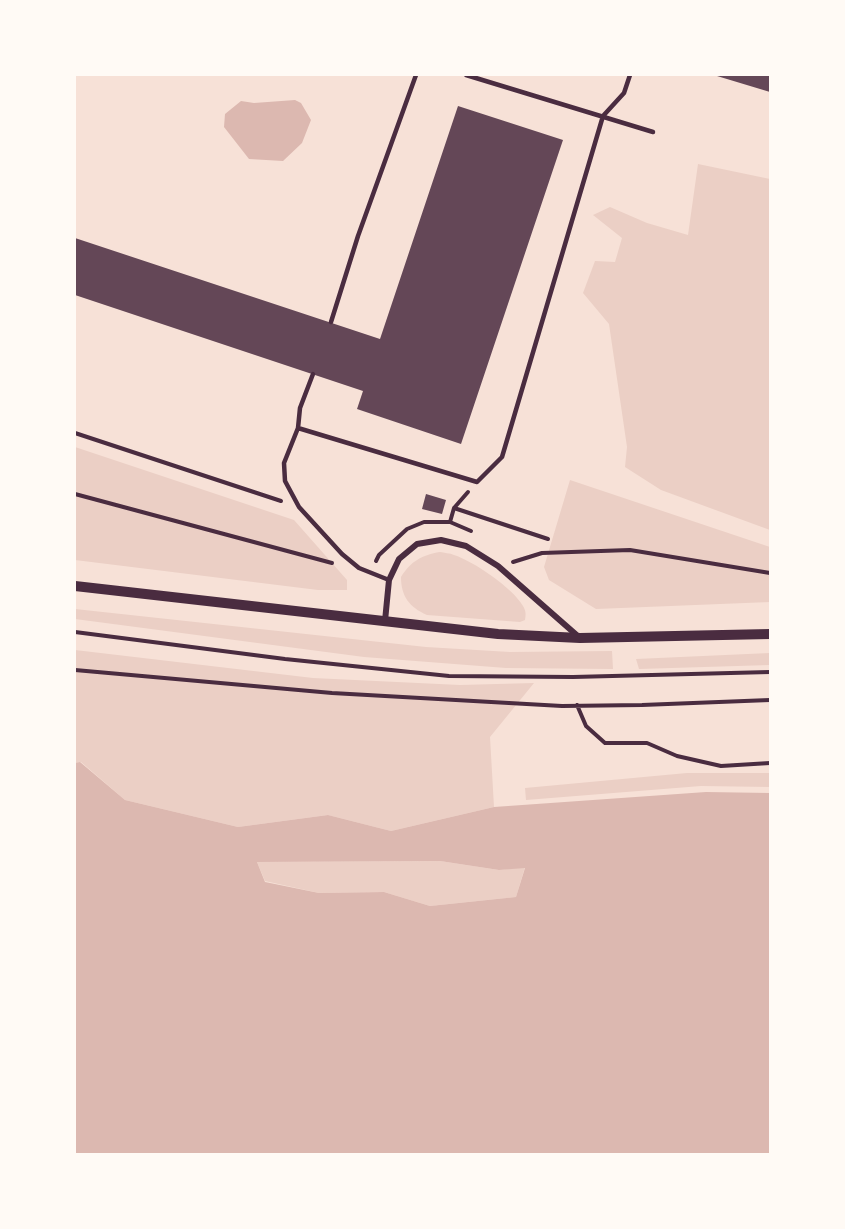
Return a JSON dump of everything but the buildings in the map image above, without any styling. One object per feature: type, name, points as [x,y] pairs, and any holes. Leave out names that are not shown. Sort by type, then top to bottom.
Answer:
[{"type":"street","points":[[385,621],[389,580],[399,558],[417,544],[441,540],[466,546],[498,566],[580,638]]},
{"type":"street","points":[[75,586],[498,634],[580,638],[770,634]]},
{"type":"lane","points":[[331,322],[358,236],[416,75]]},
{"type":"lane","points":[[466,75],[653,132]]},
{"type":"lane","points":[[298,428],[477,482],[502,457],[603,116],[624,93],[630,75]]},
{"type":"lane","points":[[313,374],[300,408],[298,428],[285,463],[285,482],[299,507],[342,554],[358,568],[389,580]]},
{"type":"path","points":[[75,433],[299,507]]},
{"type":"path","points":[[75,494],[323,562],[358,568]]},
{"type":"path","points":[[450,522],[454,508],[548,539]]},
{"type":"path","points":[[498,566],[542,553],[630,550],[770,573]]},
{"type":"path","points":[[75,632],[273,658],[449,676],[770,672]]},
{"type":"path","points":[[75,670],[332,693],[577,705],[770,700]]},
{"type":"path","points":[[577,705],[586,726],[605,743],[647,742],[678,756],[721,766],[770,763]]},
{"type":"shaded area","points":[[295,100],[301,103],[311,120],[302,143],[283,161],[249,159],[224,127],[225,114],[241,101],[254,103]]},
{"type":"shaded area","points":[[698,164],[770,179],[770,530],[661,490],[625,467],[627,447],[609,324],[583,293],[595,261],[615,262],[622,238],[593,215],[610,207],[647,223],[688,235]]},
{"type":"shaded area","points":[[75,447],[294,520],[347,580],[347,590],[318,590],[75,560]]},
{"type":"shaded area","points":[[570,480],[770,547],[770,602],[596,609],[549,580],[544,567]]},
{"type":"shaded area","points":[[440,552],[462,558],[482,569],[511,591],[523,606],[526,613],[525,620],[520,622],[427,615],[415,608],[404,595],[401,577],[418,560]]},
{"type":"shaded area","points":[[75,609],[426,647],[510,652],[612,651],[613,669],[506,668],[364,657],[75,619]]},
{"type":"shaded area","points":[[75,650],[313,678],[460,685],[534,683],[490,737],[494,807],[391,831],[328,815],[238,827],[125,800],[81,762],[75,763]]},
{"type":"shaded area","points":[[770,653],[770,665],[639,669],[636,659]]},
{"type":"shaded area","points":[[80,762],[125,800],[238,827],[328,815],[391,831],[494,807],[706,792],[770,793],[770,1154],[75,1154],[75,763]],"holes":[[[440,861],[499,870],[525,868],[516,897],[430,906],[384,892],[319,893],[265,882],[257,862]]]},
{"type":"shaded area","points":[[687,773],[770,773],[770,787],[701,786],[526,800],[525,788]]},
{"type":"shaded area","points":[[440,861],[499,870],[525,867],[516,897],[430,906],[384,892],[319,893],[265,881],[257,862]]}]
